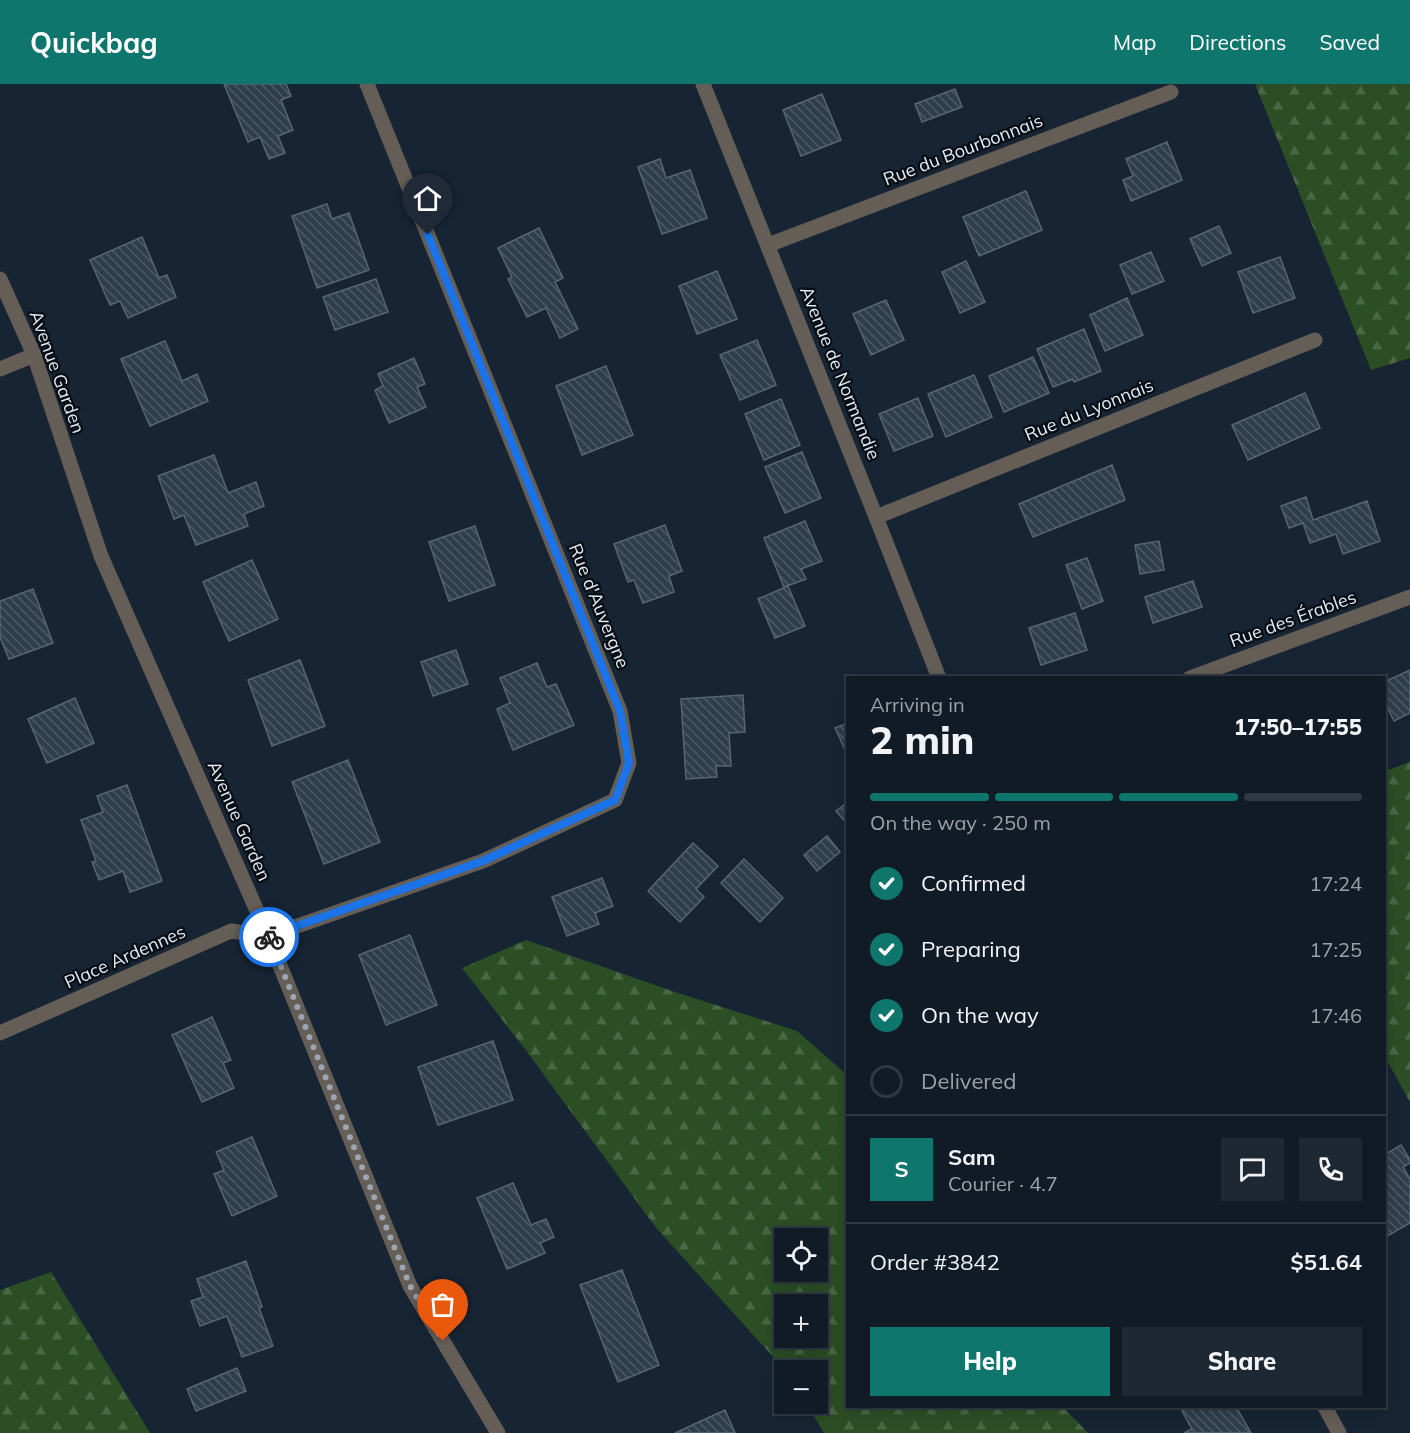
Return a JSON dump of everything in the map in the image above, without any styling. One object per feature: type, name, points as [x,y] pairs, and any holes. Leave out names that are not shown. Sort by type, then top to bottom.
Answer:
[{"type":"street","name":"Rue d'Auvergne","points":[[268,936],[483,861],[615,800],[629,763],[620,711],[367,84]]},
{"type":"street","name":"Avenue de Normandie","points":[[703,84],[938,676]]},
{"type":"street","name":"Rue du Bourbonnais","points":[[768,245],[1171,92]]},
{"type":"street","name":"Avenue Garden","points":[[0,279],[34,356],[101,556],[268,936],[410,1286],[498,1433]]},
{"type":"street","name":"Rue du Lyonnais","points":[[876,517],[1315,340]]},
{"type":"street","points":[[0,369],[34,356]]},
{"type":"street","name":"Rue des Érables","points":[[1195,676],[1410,597]]},
{"type":"street","name":"Place Ardennes","points":[[0,1033],[231,931],[268,936]]},
{"type":"street","points":[[1326,1408],[1339,1433]]},
{"type":"green space","points":[[1255,84],[1410,84],[1410,358],[1371,370]]},
{"type":"green space","points":[[1410,762],[1410,1102],[1386,1059],[1386,771]]},
{"type":"green space","points":[[526,940],[672,991],[797,1031],[846,1074],[846,1408],[1064,1408],[1088,1433],[824,1433],[813,1414],[828,1414],[828,1360],[776,1360],[657,1229],[525,1049],[462,968]]},
{"type":"green space","points":[[51,1272],[150,1433],[0,1433],[0,1290]]},
{"type":"building","points":[[224,84],[286,84],[291,96],[281,100],[293,130],[278,136],[285,153],[269,159],[260,137],[248,142]]},
{"type":"building","points":[[955,89],[962,107],[922,122],[915,104]]},
{"type":"building","points":[[822,94],[841,140],[801,156],[783,110]]},
{"type":"building","points":[[1167,142],[1182,180],[1131,201],[1123,180],[1133,176],[1126,159]]},
{"type":"building","points":[[660,159],[666,178],[690,170],[707,218],[662,234],[638,167]]},
{"type":"building","points":[[1026,191],[1042,230],[979,256],[963,217]]},
{"type":"building","points":[[327,204],[332,219],[349,213],[369,270],[317,288],[292,216]]},
{"type":"building","points":[[1219,226],[1231,253],[1202,266],[1190,239]]},
{"type":"building","points":[[539,228],[563,278],[555,282],[578,329],[560,338],[546,308],[527,317],[508,279],[512,277],[498,248]]},
{"type":"building","points":[[142,237],[159,278],[167,275],[176,297],[128,318],[120,301],[110,305],[90,260]]},
{"type":"building","points":[[1151,252],[1164,281],[1132,294],[1120,265]]},
{"type":"building","points":[[1280,257],[1295,298],[1253,313],[1238,272]]},
{"type":"building","points":[[966,261],[985,302],[960,313],[942,272]]},
{"type":"building","points":[[717,271],[737,319],[697,334],[679,286]]},
{"type":"building","points":[[376,279],[388,312],[335,330],[323,297]]},
{"type":"building","points":[[1127,298],[1143,335],[1105,351],[1090,315]]},
{"type":"building","points":[[886,300],[904,340],[871,355],[853,314]]},
{"type":"building","points":[[1084,329],[1101,371],[1074,382],[1073,379],[1053,387],[1037,349]]},
{"type":"building","points":[[757,340],[776,385],[740,400],[720,355]]},
{"type":"building","points":[[165,341],[182,381],[197,374],[208,401],[150,426],[121,359]]},
{"type":"building","points":[[1033,357],[1049,393],[1004,412],[989,376]]},
{"type":"building","points":[[414,358],[425,384],[417,387],[426,407],[389,423],[375,390],[383,386],[378,374]]},
{"type":"building","points":[[606,366],[633,435],[582,455],[556,386]]},
{"type":"building","points":[[974,375],[992,417],[946,437],[928,394]]},
{"type":"building","points":[[1305,393],[1320,428],[1248,460],[1232,425]]},
{"type":"building","points":[[918,398],[933,436],[894,451],[879,414]]},
{"type":"building","points":[[781,399],[800,445],[764,460],[745,414]]},
{"type":"building","points":[[802,452],[821,498],[785,513],[765,467]]},
{"type":"building","points":[[214,455],[228,493],[256,482],[264,506],[244,514],[248,526],[196,545],[184,515],[174,519],[158,476]]},
{"type":"building","points":[[1112,465],[1125,500],[1033,537],[1019,504]]},
{"type":"building","points":[[1306,497],[1313,520],[1367,501],[1380,541],[1343,554],[1336,534],[1310,543],[1303,523],[1289,528],[1281,506]]},
{"type":"building","points":[[805,521],[822,561],[801,569],[806,579],[784,587],[764,538]]},
{"type":"building","points":[[665,525],[682,571],[669,576],[674,592],[643,603],[634,580],[628,582],[614,544]]},
{"type":"building","points":[[475,526],[495,585],[449,601],[429,542]]},
{"type":"building","points":[[1159,541],[1164,570],[1140,574],[1135,545]]},
{"type":"building","points":[[1087,558],[1103,601],[1082,609],[1066,565]]},
{"type":"building","points":[[252,560],[278,619],[229,641],[203,582]]},
{"type":"building","points":[[1193,581],[1202,607],[1153,623],[1145,597]]},
{"type":"building","points":[[788,586],[805,626],[775,638],[758,599]]},
{"type":"building","points":[[33,589],[53,643],[9,659],[0,637],[0,601]]},
{"type":"building","points":[[1075,613],[1087,650],[1041,665],[1029,628]]},
{"type":"building","points":[[456,650],[468,684],[433,696],[421,662]]},
{"type":"building","points":[[300,660],[325,726],[272,746],[248,680]]},
{"type":"building","points":[[537,663],[547,687],[556,684],[574,725],[513,750],[497,709],[510,703],[500,678]]},
{"type":"building","points":[[1410,670],[1410,713],[1394,721],[1386,705],[1386,681]]},
{"type":"building","points":[[743,695],[745,732],[729,733],[731,766],[716,766],[717,777],[686,779],[681,699]]},
{"type":"building","points":[[75,698],[94,743],[47,763],[28,719]]},
{"type":"building","points":[[846,724],[846,752],[835,728]]},
{"type":"building","points":[[348,760],[380,842],[324,864],[292,782]]},
{"type":"building","points":[[127,785],[162,881],[130,892],[123,871],[99,880],[92,862],[96,861],[81,820],[103,812],[97,796]]},
{"type":"building","points":[[846,804],[846,823],[836,811]]},
{"type":"building","points":[[827,836],[840,852],[817,871],[804,855]]},
{"type":"building","points":[[693,843],[718,866],[696,889],[704,897],[680,922],[648,891]]},
{"type":"building","points":[[744,859],[783,898],[760,922],[721,883]]},
{"type":"building","points":[[602,878],[613,906],[595,913],[599,924],[567,936],[552,897]]},
{"type":"building","points":[[410,935],[437,1005],[386,1025],[359,955]]},
{"type":"building","points":[[212,1017],[231,1060],[223,1063],[234,1088],[202,1102],[172,1035]]},
{"type":"building","points":[[493,1041],[513,1100],[438,1125],[418,1067]]},
{"type":"building","points":[[252,1137],[277,1196],[232,1216],[214,1174],[224,1170],[216,1152]]},
{"type":"building","points":[[1401,1145],[1410,1160],[1410,1163],[1403,1167],[1410,1179],[1410,1223],[1386,1237],[1386,1154]]},
{"type":"building","points":[[513,1183],[531,1225],[546,1219],[554,1237],[540,1243],[545,1253],[507,1269],[477,1198]]},
{"type":"building","points":[[246,1261],[262,1307],[259,1308],[273,1346],[242,1357],[227,1316],[200,1326],[191,1301],[203,1297],[197,1279]]},
{"type":"building","points":[[622,1270],[659,1365],[618,1382],[580,1285]]},
{"type":"building","points":[[237,1368],[246,1391],[196,1411],[187,1389]]},
{"type":"building","points":[[1187,1408],[1237,1408],[1251,1433],[1184,1433],[1192,1429],[1182,1411]]},
{"type":"building","points":[[725,1410],[735,1433],[675,1433]]},
{"type":"way so far","points":[[269,937],[410,1286],[443,1341]]},
{"type":"route","points":[[269,937],[483,861],[615,800],[629,763],[620,711],[428,235]]}]
